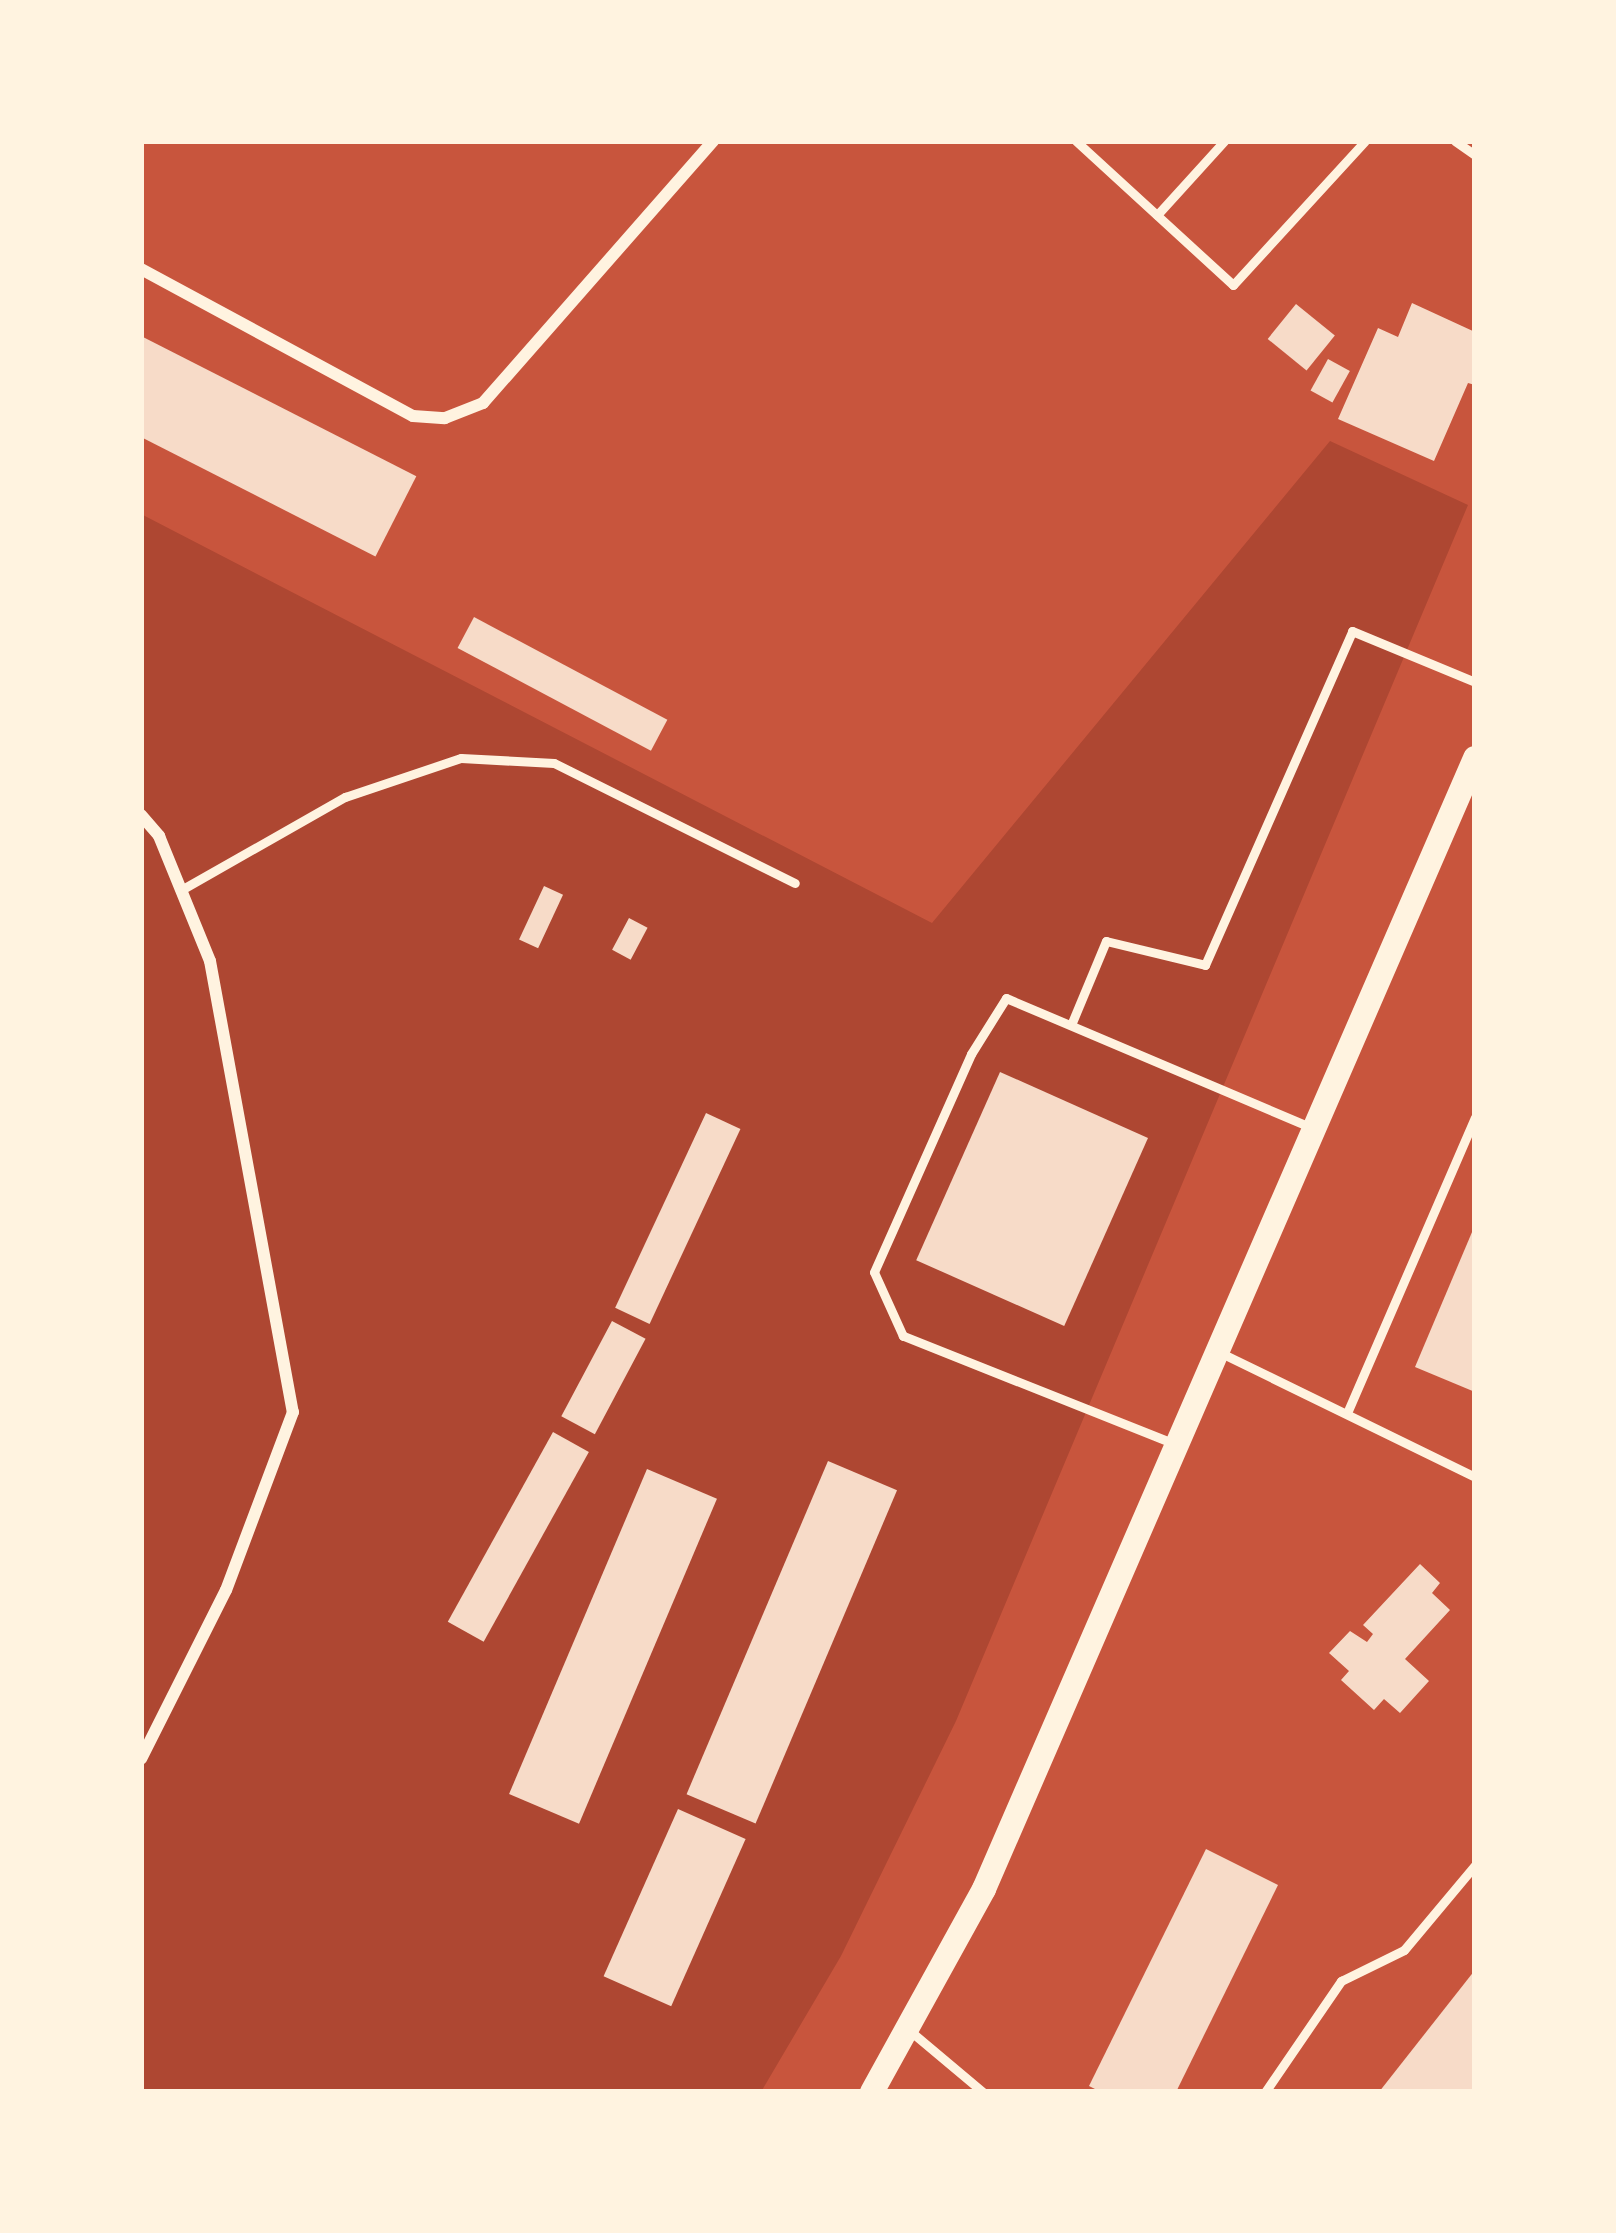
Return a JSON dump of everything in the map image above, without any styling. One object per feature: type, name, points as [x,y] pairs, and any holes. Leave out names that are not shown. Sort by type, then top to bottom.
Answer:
[{"type":"main road","points":[[872,2092],[984,1889],[1475,758]]},
{"type":"street","points":[[141,269],[413,416],[445,418],[483,403],[713,141]]},
{"type":"street","points":[[141,815],[181,890],[210,961],[242,1106],[293,1412],[226,1590],[141,1759]]},
{"type":"lane","points":[[1076,141],[1233,285],[1365,141]]},
{"type":"lane","points":[[1157,215],[1224,141]]},
{"type":"lane","points":[[1455,141],[1475,154]]},
{"type":"lane","points":[[1071,1025],[1106,941],[1205,964],[1352,631],[1475,682]]},
{"type":"lane","points":[[181,890],[345,796],[461,758],[554,763],[795,883]]},
{"type":"lane","points":[[1179,1446],[903,1336],[874,1272],[971,1054],[1006,998],[1315,1130]]},
{"type":"lane","points":[[1347,1413],[1475,1118]]},
{"type":"lane","points":[[1219,1352],[1475,1477]]},
{"type":"lane","points":[[1265,2092],[1341,1982],[1404,1950],[1475,1865]]},
{"type":"lane","points":[[909,2029],[983,2092]]},
{"type":"shaded area","points":[[1330,441],[1468,505],[956,1721],[841,1956],[761,2092],[141,2092],[141,514],[932,923]]},
{"type":"building","points":[[1412,303],[1475,332],[1475,385],[1468,383],[1434,461],[1338,419],[1378,328],[1398,337]]},
{"type":"building","points":[[1296,304],[1335,335],[1307,370],[1268,339]]},
{"type":"building","points":[[141,336],[416,476],[375,556],[141,437]]},
{"type":"building","points":[[1328,359],[1350,371],[1332,403],[1311,390]]},
{"type":"building","points":[[474,617],[667,720],[651,751],[458,648]]},
{"type":"building","points":[[544,886],[563,895],[538,948],[519,939]]},
{"type":"building","points":[[629,918],[648,928],[631,960],[612,950]]},
{"type":"building","points":[[1000,1072],[1148,1138],[1064,1326],[916,1260]]},
{"type":"building","points":[[706,1113],[740,1129],[650,1324],[615,1308]]},
{"type":"building","points":[[1475,1225],[1475,1392],[1415,1367]]},
{"type":"building","points":[[612,1321],[646,1339],[595,1434],[561,1416]]},
{"type":"building","points":[[553,1432],[589,1452],[484,1642],[448,1622]]},
{"type":"building","points":[[828,1461],[897,1490],[756,1824],[687,1794]]},
{"type":"building","points":[[647,1469],[717,1499],[579,1824],[509,1794]]},
{"type":"building","points":[[1420,1564],[1440,1583],[1432,1593],[1450,1610],[1405,1659],[1429,1681],[1400,1713],[1384,1699],[1374,1710],[1341,1680],[1349,1671],[1329,1653],[1350,1631],[1367,1642],[1373,1634],[1363,1625]]},
{"type":"building","points":[[678,1809],[746,1839],[671,2006],[604,1976]]},
{"type":"building","points":[[1206,1849],[1278,1885],[1176,2092],[1101,2092],[1089,2086]]},
{"type":"building","points":[[1475,1970],[1475,2092],[1379,2092]]}]
